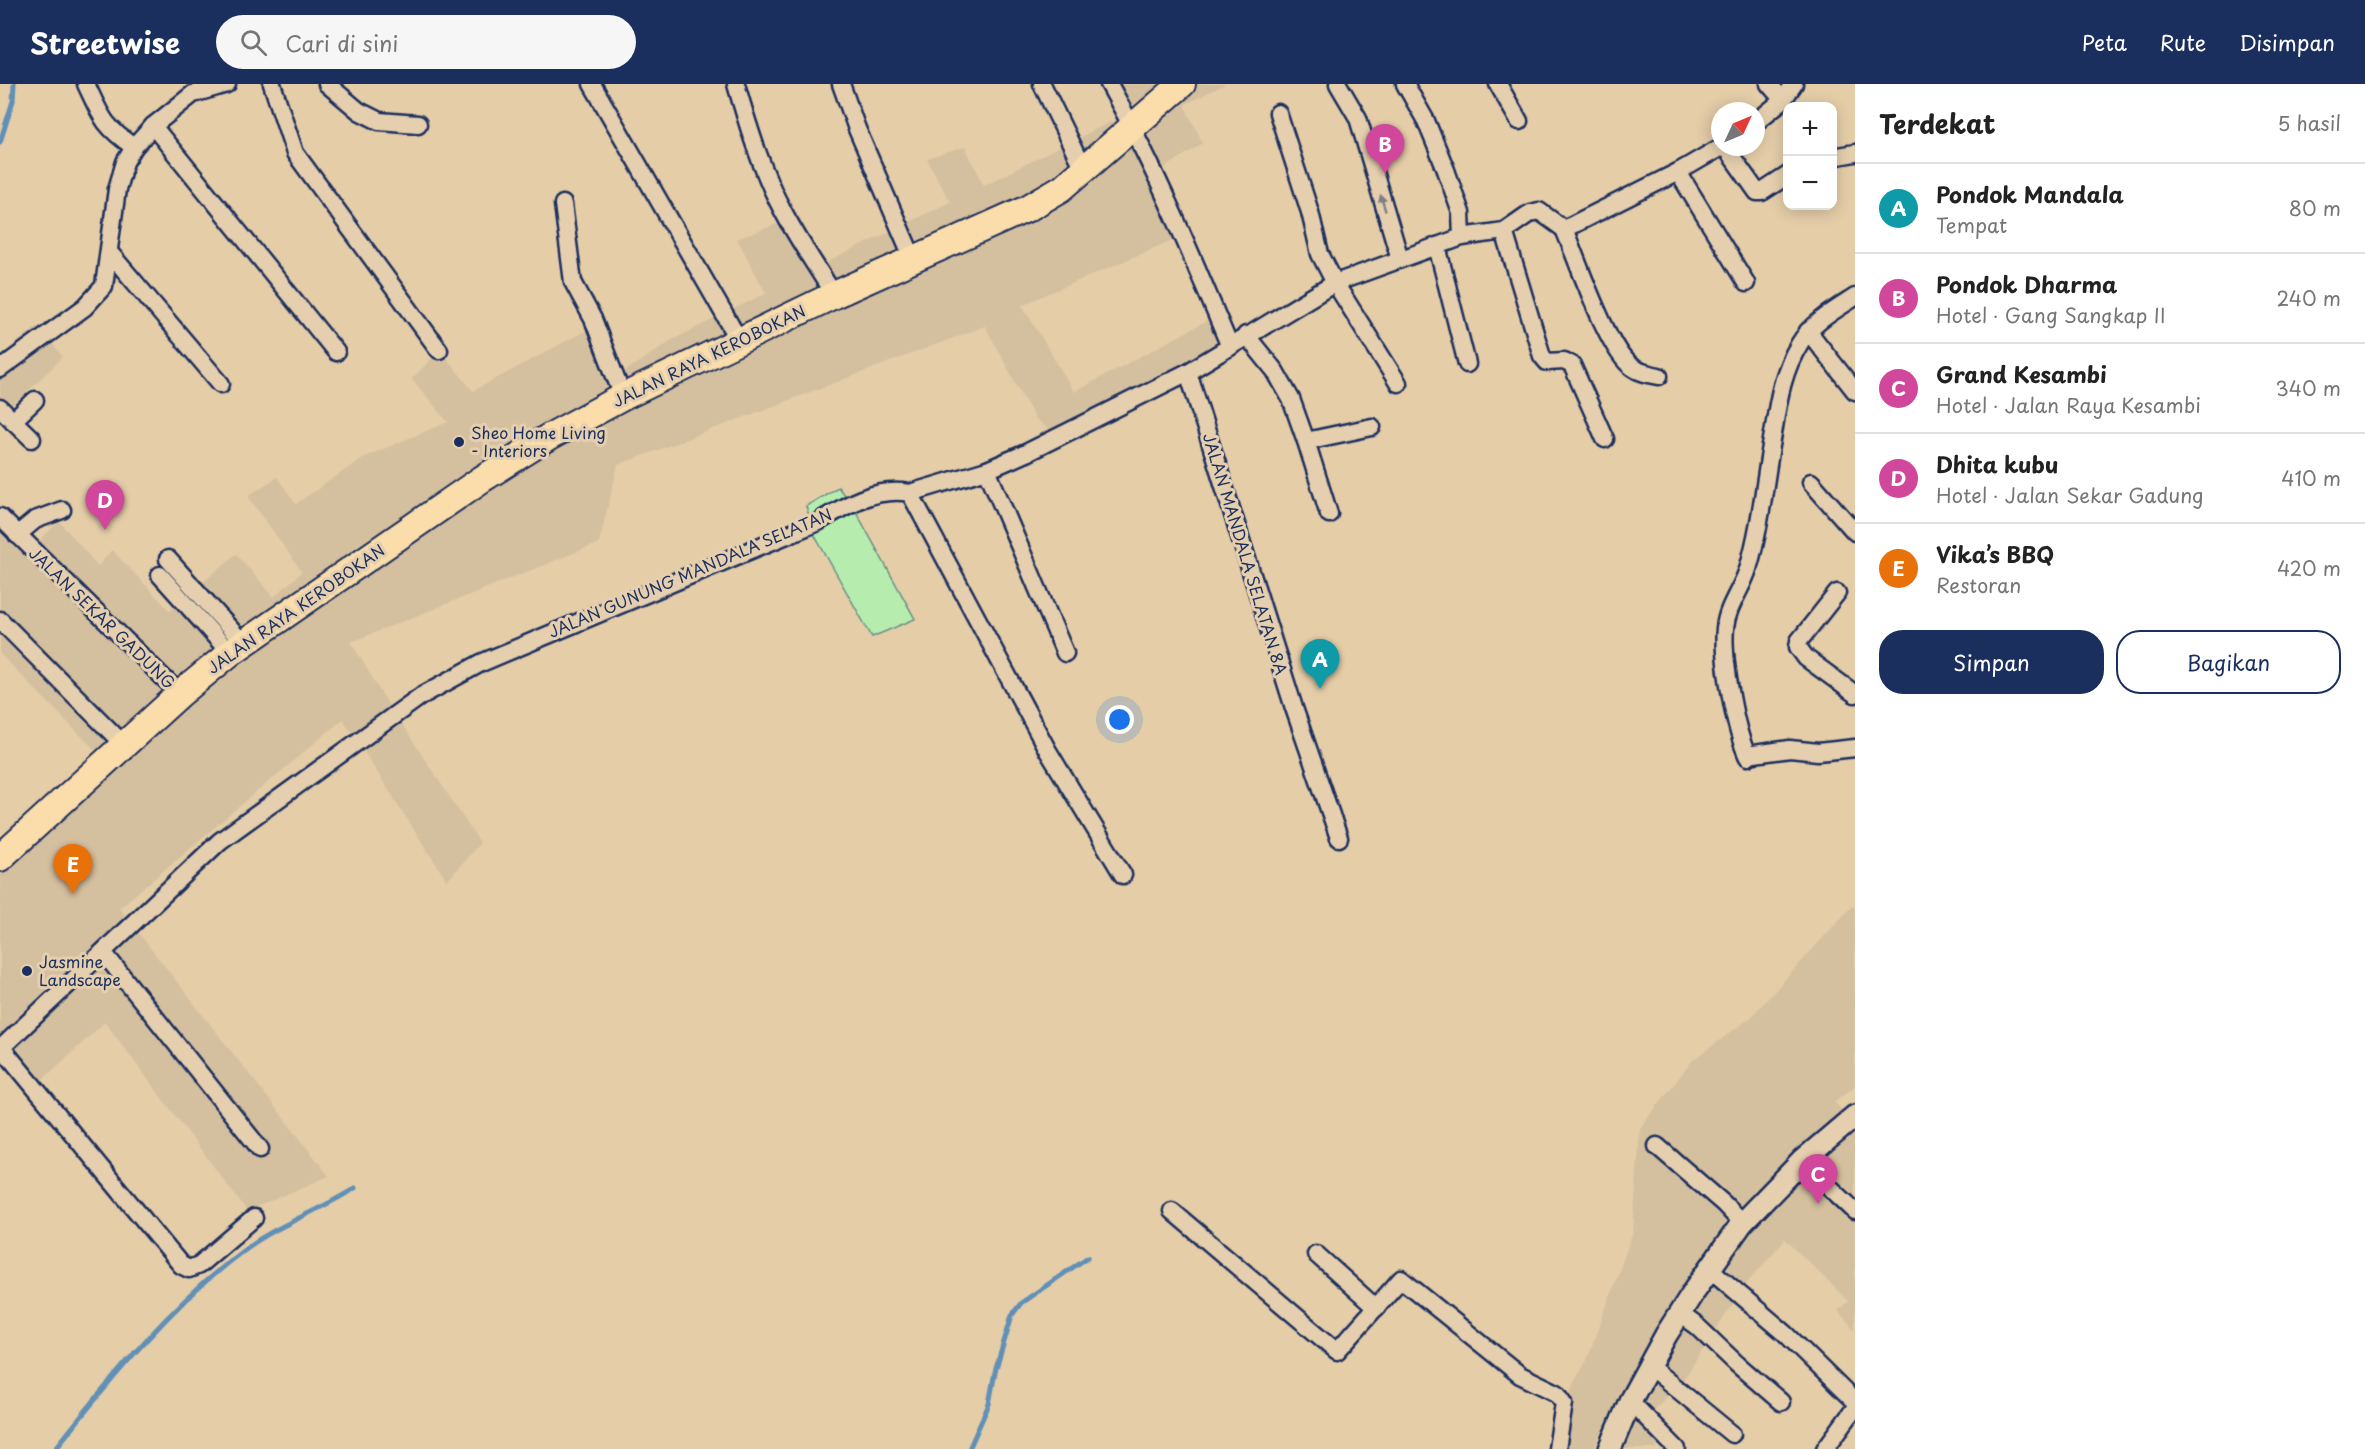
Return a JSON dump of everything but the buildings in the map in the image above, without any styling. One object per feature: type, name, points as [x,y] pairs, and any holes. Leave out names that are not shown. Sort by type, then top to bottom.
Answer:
[{"type":"main road","name":"JALAN RAYA KEROBOKAN","points":[[0,858],[180,694],[237,648],[482,479],[623,397],[834,295],[1004,220],[1062,188],[1182,84]]},
{"type":"street","points":[[86,84],[101,117],[112,132],[134,147]]},
{"type":"street","points":[[0,369],[86,307],[104,286],[117,189],[125,162],[134,147],[153,126],[193,94],[227,84]]},
{"type":"street","points":[[272,84],[295,153],[440,350]]},
{"type":"street","points":[[327,84],[359,111],[379,121],[418,124]]},
{"type":"street","points":[[592,84],[739,340]]},
{"type":"street","points":[[736,84],[776,197],[834,295]]},
{"type":"street","points":[[841,84],[857,129],[914,261]]},
{"type":"street","points":[[1042,84],[1081,165]]},
{"type":"street","points":[[1109,84],[1185,238],[1230,347]]},
{"type":"street","points":[[1338,84],[1358,118],[1400,259]]},
{"type":"street","points":[[1405,84],[1426,121],[1446,170],[1461,213],[1462,237]]},
{"type":"street","points":[[1498,84],[1519,121]]},
{"type":"street","points":[[1769,84],[1783,100]]},
{"type":"street","points":[[1765,115],[1783,100],[1794,84]]},
{"type":"street","points":[[1278,113],[1312,220],[1320,254],[1335,283],[1398,383]]},
{"type":"street","points":[[153,126],[336,352]]},
{"type":"street","points":[[1564,229],[1721,147],[1728,151],[1757,192],[1762,192],[1783,178]]},
{"type":"street","points":[[1837,156],[1855,153]]},
{"type":"street","points":[[1677,172],[1746,283]]},
{"type":"street","points":[[563,204],[573,282],[593,319],[623,397]]},
{"type":"street","points":[[1605,439],[1572,365],[1564,361],[1547,362],[1542,356],[1504,231],[1530,213],[1539,211],[1564,229],[1620,355],[1637,370],[1659,376]]},
{"type":"street","name":"JALAN GUNUNG MANDALA SELATAN","points":[[1,1049],[220,841],[422,696],[481,663],[818,522],[851,502],[879,494],[900,491],[910,493],[987,470],[1188,372],[1335,283],[1462,237],[1504,231]]},
{"type":"street","points":[[1437,246],[1467,364]]},
{"type":"street","points":[[109,252],[221,384]]},
{"type":"street","points":[[1855,297],[1808,331],[1799,344],[1782,381],[1759,521],[1748,571],[1731,607],[1725,627],[1734,716],[1740,740],[1748,756],[1790,749],[1818,752],[1855,748]]},
{"type":"street","points":[[1808,331],[1855,392]]},
{"type":"street","points":[[1246,335],[1275,371],[1291,399],[1329,514]]},
{"type":"street","name":"JALAN MANDALA SELATAN 8A","points":[[1188,372],[1294,708],[1339,838]]},
{"type":"street","points":[[13,421],[35,399]]},
{"type":"street","points":[[0,408],[32,439]]},
{"type":"street","points":[[1306,441],[1372,427]]},
{"type":"street","points":[[987,470],[1065,653]]},
{"type":"street","points":[[1811,482],[1855,532]]},
{"type":"street","points":[[910,493],[1048,751],[1123,875]]},
{"type":"street","points":[[18,536],[35,520],[62,510]]},
{"type":"street","name":"JALAN SEKAR GADUNG","points":[[0,517],[180,694]]},
{"type":"street","points":[[168,559],[237,648]]},
{"type":"street","points":[[160,575],[237,648]]},
{"type":"street","points":[[1837,593],[1798,641],[1798,647],[1806,658],[1855,694]]},
{"type":"street","points":[[0,620],[124,745]]},
{"type":"street","points":[[103,952],[260,1149]]},
{"type":"street","points":[[1,1049],[181,1265],[189,1269],[199,1265],[254,1218]]},
{"type":"street","points":[[1610,1449],[1630,1401],[1679,1313],[1742,1223],[1802,1161],[1855,1116]]},
{"type":"street","points":[[1657,1146],[1724,1204],[1742,1223]]},
{"type":"street","points":[[1802,1161],[1855,1211]]},
{"type":"street","points":[[1172,1211],[1337,1351],[1401,1279],[1520,1375],[1557,1393],[1564,1403],[1557,1449]]},
{"type":"street","points":[[1316,1254],[1376,1308]]},
{"type":"street","points":[[1710,1269],[1785,1334],[1855,1402]]},
{"type":"street","points":[[1679,1313],[1697,1326],[1781,1402]]},
{"type":"street","points":[[1649,1366],[1732,1434]]},
{"type":"street","points":[[1630,1401],[1677,1449]]},
{"type":"street","points":[[1825,1449],[1855,1408]]},
{"type":"shaded area","points":[[1109,84],[1225,84],[1184,105],[1203,143],[1148,179],[1175,239],[1022,305],[1074,392],[1209,320],[1222,363],[1174,376],[1062,440],[1035,419],[985,326],[618,465],[599,543],[351,642],[383,696],[480,843],[447,881],[343,719],[119,908],[329,1176],[247,1211],[105,1022],[41,1081],[0,1037],[0,846],[103,758],[0,654],[0,513],[33,548],[59,521],[98,566],[112,550],[170,611],[236,554],[274,597],[302,572],[248,496],[277,477],[296,504],[364,457],[448,422],[412,379],[440,350],[473,391],[589,329],[615,378],[672,340],[766,293],[737,239],[799,216],[824,264],[950,202],[927,159],[965,147],[984,185],[1120,117]]},
{"type":"shaded area","points":[[37,326],[63,357],[0,418],[0,356]]},
{"type":"shaded area","points":[[1852,906],[1855,908],[1855,1086],[1834,1102],[1855,1123],[1855,1330],[1838,1311],[1848,1301],[1785,1239],[1746,1284],[1681,1383],[1648,1415],[1669,1434],[1655,1449],[1619,1449],[1600,1435],[1594,1449],[1559,1449],[1563,1421],[1574,1383],[1587,1360],[1633,1232],[1640,1128],[1692,1061],[1750,1018]]},
{"type":"green space","points":[[838,487],[855,510],[915,619],[872,637],[815,536],[806,506]]},
{"type":"waterway","points":[[0,142],[13,101],[14,84]]},
{"type":"waterway","points":[[55,1449],[143,1344],[191,1294],[217,1271],[257,1241],[355,1188]]},
{"type":"waterway","points":[[969,1449],[989,1404],[995,1372],[1012,1315],[1021,1303],[1088,1257]]},
{"type":"place","name":"Pondok Dharma","points":[[1385,174]]},
{"type":"place","name":"Sheo Home Living - Interiors","points":[[459,442]]},
{"type":"place","name":"Dhita kubu","points":[[105,530]]},
{"type":"place","name":"Pondok Mandala","points":[[1320,689]]},
{"type":"place","name":"Vika’s BBQ","points":[[73,894]]},
{"type":"place","name":"Jasmine Landscape","points":[[27,971]]},
{"type":"place","name":"Grand Kesambi","points":[[1818,1204]]}]
